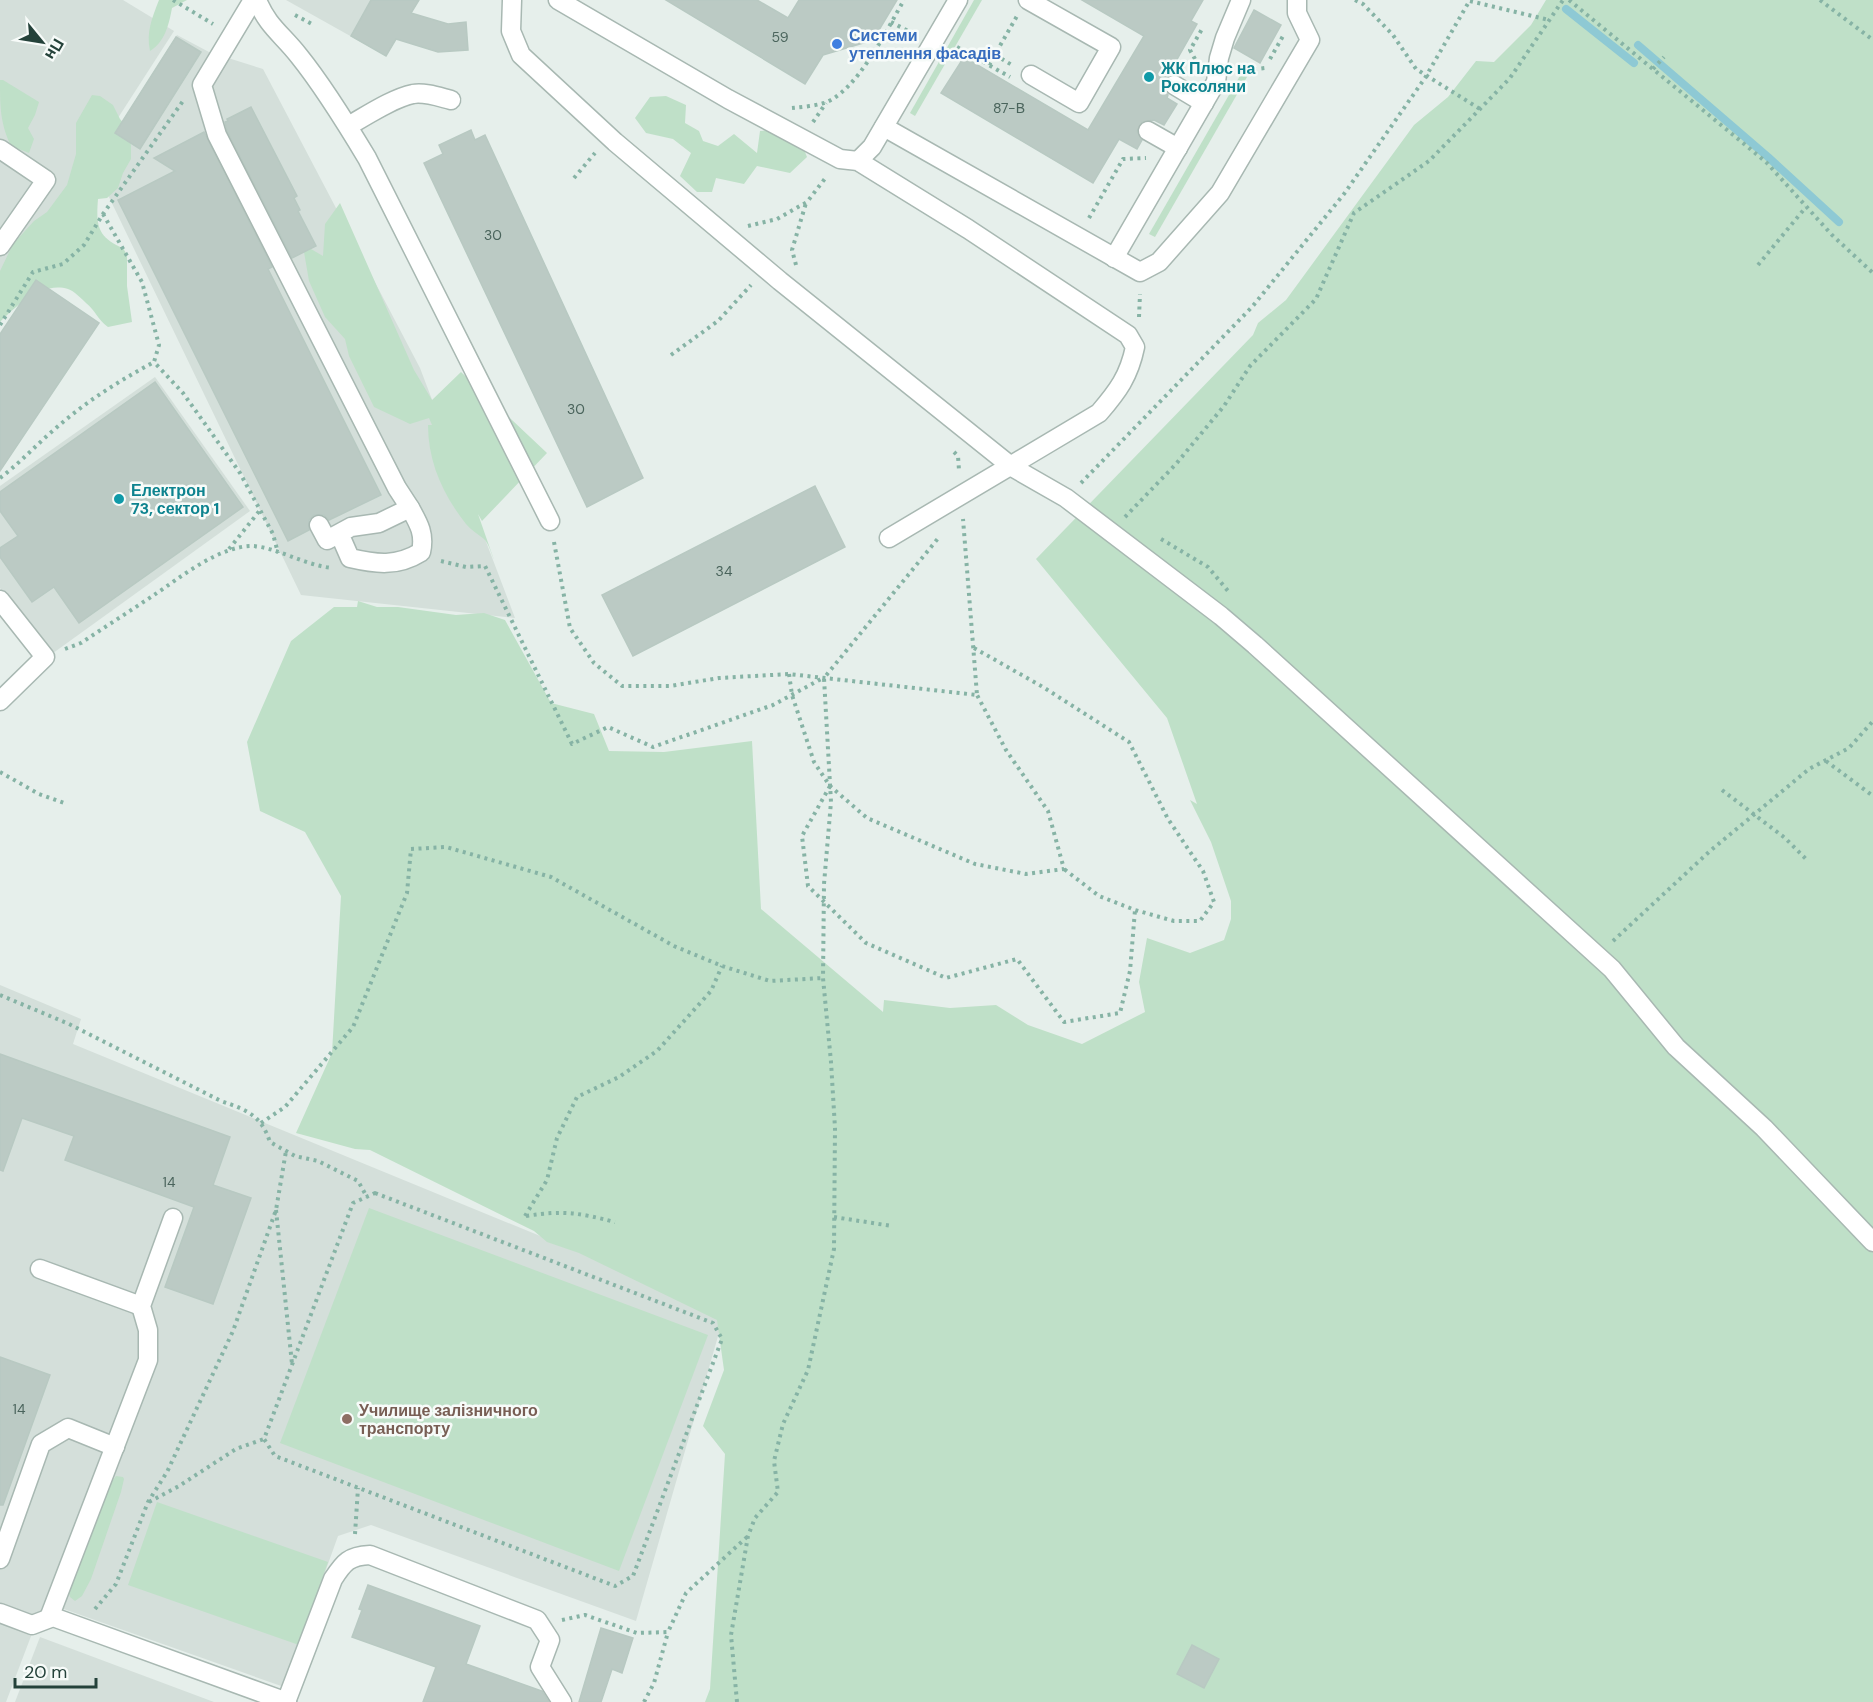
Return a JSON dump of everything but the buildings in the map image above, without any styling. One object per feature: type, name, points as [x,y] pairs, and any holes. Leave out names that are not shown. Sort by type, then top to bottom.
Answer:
[{"type":"lane","points":[[346,550],[367,562],[406,561],[421,552],[424,540],[420,526],[397,488],[217,135],[202,85],[255,0],[265,19],[299,56],[348,126],[372,168],[550,521]]},
{"type":"lane","points":[[512,0],[511,31],[521,55],[609,136],[808,304],[1011,465],[1066,498],[1221,616],[1255,645],[1612,969],[1676,1047],[1764,1128],[1873,1242]]},
{"type":"lane","points":[[558,0],[728,99],[840,159],[858,161],[968,229],[1128,335],[1135,347],[1131,367],[1117,393],[1099,413],[889,538]]},
{"type":"lane","points":[[858,161],[872,147],[958,0]]},
{"type":"lane","points":[[1114,258],[1198,99],[1216,82],[1224,38],[1241,0]]},
{"type":"lane","points":[[884,127],[1140,272],[1159,262],[1220,193],[1310,40],[1297,12],[1297,0]]},
{"type":"lane","points":[[1024,5],[1111,47],[1079,103],[1031,75]]},
{"type":"lane","points":[[1174,86],[1198,99]]},
{"type":"lane","points":[[348,126],[380,107],[413,94],[431,95],[451,100]]},
{"type":"lane","points":[[1148,131],[1172,145]]},
{"type":"lane","points":[[0,149],[46,180],[0,246]]},
{"type":"lane","points":[[319,525],[327,540],[351,528],[379,523],[410,508]]},
{"type":"lane","points":[[0,600],[45,657],[0,701]]},
{"type":"lane","points":[[49,1618],[148,1359],[148,1330],[141,1306],[173,1218]]},
{"type":"lane","points":[[40,1269],[141,1306]]},
{"type":"lane","points":[[0,1559],[41,1444],[68,1428],[115,1448]]},
{"type":"lane","points":[[0,1614],[32,1625],[53,1617],[287,1702],[333,1579],[342,1565],[355,1556],[369,1556],[537,1620],[550,1640],[540,1667],[562,1702]]},
{"type":"path","points":[[173,0],[233,34]]},
{"type":"path","points":[[811,125],[826,102],[841,92],[861,70],[904,0]]},
{"type":"path","points":[[1355,0],[1363,4],[1393,35],[1416,69],[1480,109]]},
{"type":"path","points":[[1111,534],[1197,439],[1224,406],[1250,366],[1316,298],[1354,213],[1429,161],[1510,78],[1563,0]]},
{"type":"path","points":[[1569,0],[1766,162],[1832,236],[1873,273]]},
{"type":"path","points":[[1820,0],[1873,40]]},
{"type":"path","points":[[1066,498],[1252,307],[1344,194],[1427,75],[1470,1],[1549,20]]},
{"type":"path","points":[[948,42],[989,65],[1024,5]]},
{"type":"path","points":[[1198,99],[1204,75],[1190,50],[1207,20]]},
{"type":"path","points":[[1653,69],[1664,57]]},
{"type":"path","points":[[0,325],[33,272],[63,264],[84,245],[103,214],[185,98],[202,85]]},
{"type":"path","points":[[788,108],[826,102]]},
{"type":"path","points":[[574,178],[609,136]]},
{"type":"path","points":[[1087,222],[1123,159],[1157,158],[1172,145]]},
{"type":"path","points":[[808,304],[792,250],[807,202],[840,159]]},
{"type":"path","points":[[724,232],[777,219],[807,202]]},
{"type":"path","points":[[1758,265],[1806,207]]},
{"type":"path","points":[[0,478],[56,427],[110,387],[154,362],[159,345],[142,282],[103,214]]},
{"type":"path","points":[[671,355],[718,321],[766,269]]},
{"type":"path","points":[[1131,341],[1139,324],[1140,272]]},
{"type":"path","points":[[154,362],[183,393],[240,473],[273,534],[278,553]]},
{"type":"path","points":[[949,448],[958,456],[961,495]]},
{"type":"path","points":[[229,550],[261,509]]},
{"type":"path","points":[[955,518],[963,515],[977,695],[1006,750],[1048,811],[1064,869],[1099,896],[1135,910],[1173,921],[1200,921],[1214,902],[1203,871],[1168,819],[1129,742],[1043,687],[974,647]]},
{"type":"path","points":[[550,521],[561,590],[570,628],[594,663],[622,686],[670,686],[719,678],[789,674],[977,695]]},
{"type":"path","points":[[421,552],[434,559],[466,567],[485,566],[572,744],[608,727],[653,747],[773,705],[824,678],[947,527]]},
{"type":"path","points":[[45,657],[81,643],[201,565],[229,550],[253,546],[315,566],[336,568],[346,550]]},
{"type":"path","points":[[789,674],[792,695],[814,762],[830,786],[867,818],[975,864],[1026,874],[1064,869]]},
{"type":"path","points":[[736,1702],[731,1635],[748,1536],[755,1518],[778,1492],[774,1461],[783,1424],[808,1370],[834,1249],[834,1128],[831,1062],[823,978],[824,884],[831,802],[824,678]]},
{"type":"path","points":[[1598,957],[1637,916],[1710,850],[1809,769],[1849,748],[1873,721]]},
{"type":"path","points":[[1826,761],[1873,796]]},
{"type":"path","points":[[0,772],[39,794],[64,803]]},
{"type":"path","points":[[830,786],[801,836],[808,885],[866,943],[946,978],[1017,959],[1064,1022],[1120,1013],[1130,971],[1135,910]]},
{"type":"path","points":[[1722,790],[1785,838],[1808,861]]},
{"type":"path","points":[[261,1123],[285,1107],[353,1027],[407,893],[411,849],[446,846],[552,877],[674,946],[722,966],[770,981],[823,978]]},
{"type":"path","points":[[615,1222],[579,1213],[554,1212],[525,1216],[547,1180],[557,1138],[577,1097],[619,1077],[657,1051],[711,991],[722,966]]},
{"type":"path","points":[[0,995],[69,1024],[221,1101],[241,1108],[259,1119],[270,1142],[295,1156],[318,1161],[358,1181],[367,1197]]},
{"type":"path","points":[[79,1627],[116,1584],[148,1502],[167,1472],[233,1331],[276,1210],[286,1151]]},
{"type":"path","points":[[148,1502],[179,1486],[236,1449],[264,1439],[353,1203],[375,1193],[712,1323],[722,1339],[633,1576],[615,1586],[275,1456],[264,1439]]},
{"type":"path","points":[[276,1210],[292,1366]]},
{"type":"path","points":[[834,1217],[892,1226]]},
{"type":"path","points":[[355,1556],[358,1488]]},
{"type":"path","points":[[644,1702],[654,1683],[668,1632],[686,1593],[748,1536]]},
{"type":"path","points":[[542,1627],[585,1615],[637,1633],[668,1632]]},
{"type":"shaded area","points":[[0,0],[123,0],[174,31],[0,301]]},
{"type":"shaded area","points":[[286,0],[419,0],[386,56]]},
{"type":"shaded area","points":[[177,35],[209,52],[263,69],[420,368],[515,618],[301,595],[94,166]]},
{"type":"shaded area","name":"Електрон 73, сектор 1","points":[[155,377],[250,511],[49,656],[0,588],[0,486]]},
{"type":"shaded area","name":"Училище залізничного транспорту","points":[[0,985],[81,1019],[73,1044],[725,1312],[636,1621],[371,1525],[338,1536],[284,1687],[44,1602],[6,1702],[0,1702]]},
{"type":"shaded area","points":[[40,1637],[214,1702],[15,1702]]},
{"type":"green space","points":[[159,0],[187,0],[172,8],[163,38],[150,51],[149,31]]},
{"type":"green space","points":[[974,0],[982,0],[915,116],[910,113]]},
{"type":"green space","points":[[1546,0],[1873,0],[1873,1702],[705,1702],[710,1689],[725,1454],[703,1426],[724,1370],[717,1320],[579,1253],[547,1242],[534,1231],[370,1150],[355,1149],[296,1133],[332,1053],[341,896],[305,832],[260,811],[247,742],[291,641],[334,607],[357,607],[358,601],[377,607],[398,607],[456,615],[484,613],[505,620],[551,703],[594,714],[609,751],[664,752],[752,741],[761,909],[883,1012],[884,1000],[950,1008],[996,1005],[1028,1025],[1082,1044],[1145,1012],[1139,982],[1147,938],[1190,953],[1224,940],[1231,919],[1231,901],[1211,842],[1190,800],[1197,804],[1167,718],[1036,559],[1253,335],[1258,323],[1286,300],[1414,125],[1448,97],[1476,61],[1494,62],[1531,25]]},
{"type":"green space","points":[[1241,74],[1247,77],[1155,237],[1149,234]]},
{"type":"green space","points":[[0,80],[39,102],[28,128],[34,139],[29,153],[11,146],[7,138],[1,114]]},
{"type":"green space","points":[[92,95],[100,96],[113,105],[120,119],[130,131],[131,159],[118,188],[107,198],[98,199],[97,216],[103,235],[123,248],[127,255],[127,286],[132,322],[108,327],[75,293],[58,287],[30,296],[0,322],[0,271],[13,244],[34,221],[47,212],[67,185],[76,154],[76,123]]},
{"type":"green space","points":[[666,96],[686,105],[685,123],[699,131],[703,141],[718,146],[734,134],[757,153],[760,131],[775,130],[801,142],[807,157],[790,173],[757,166],[744,184],[716,178],[712,192],[697,192],[680,176],[691,153],[673,139],[646,133],[635,118],[650,97]]},
{"type":"green space","points":[[340,203],[414,370],[432,400],[461,372],[547,453],[482,521],[478,514],[494,560],[486,541],[466,524],[450,502],[438,478],[429,439],[428,425],[432,425],[429,418],[410,424],[374,407],[349,356],[345,339],[325,317],[309,281],[304,252],[311,249],[323,256],[325,224]]},
{"type":"green space","points":[[369,1208],[708,1335],[619,1571],[280,1443]]},
{"type":"green space","points":[[116,1476],[124,1479],[121,1492],[91,1579],[82,1596],[75,1601],[70,1597],[68,1590],[109,1486]]},
{"type":"green space","points":[[157,1502],[328,1562],[299,1645],[128,1585]]},
{"type":"waterway","points":[[1566,9],[1634,63]]},
{"type":"waterway","points":[[1638,45],[1768,157],[1839,222]]},
{"type":"place","name":"Системи утеплення фасадів","points":[[837,44]]},
{"type":"place","name":"ЖК Плюс на Роксоляни","points":[[1149,77]]},
{"type":"place","name":"Електрон 73, сектор 1","points":[[119,499]]},
{"type":"place","name":"Училище залізничного транспорту","points":[[347,1419]]}]
